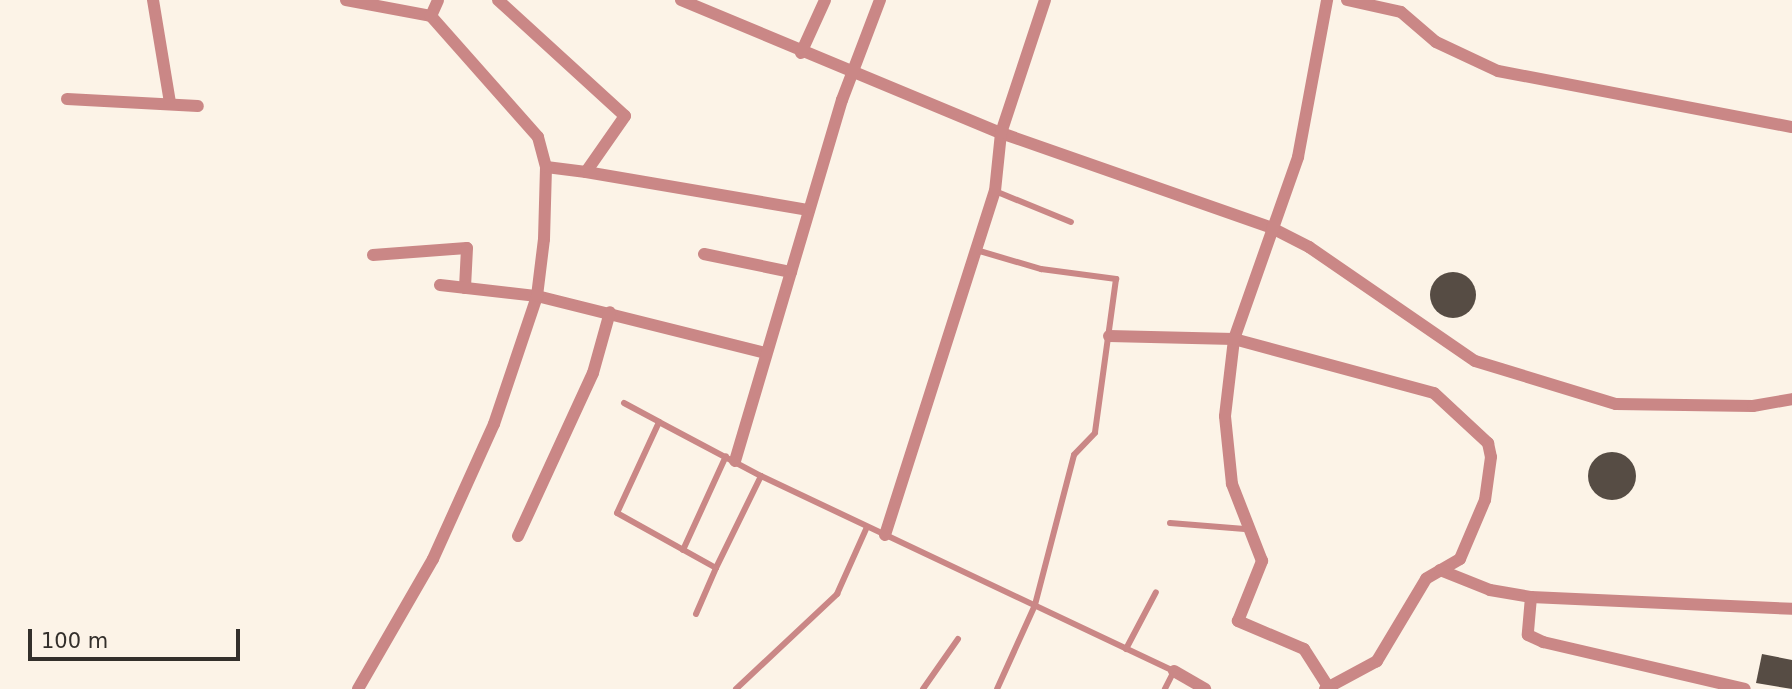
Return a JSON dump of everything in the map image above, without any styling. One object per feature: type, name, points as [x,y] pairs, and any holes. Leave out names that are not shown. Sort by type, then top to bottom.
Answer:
[{"type":"street","points":[[153,0],[170,103]]},
{"type":"street","points":[[346,0],[430,16],[532,125],[546,167],[537,296],[494,424],[433,559],[358,689]]},
{"type":"street","points":[[430,16],[438,0]]},
{"type":"street","points":[[498,0],[625,116],[586,172]]},
{"type":"street","points":[[681,0],[801,53],[1001,133],[1272,228],[1309,247],[1475,361],[1616,404],[1753,406],[1792,400]]},
{"type":"street","points":[[801,53],[824,0]]},
{"type":"street","points":[[730,458],[766,354],[852,74],[880,0]]},
{"type":"street","points":[[885,535],[995,191],[1001,133],[1045,0]]},
{"type":"street","points":[[1109,337],[1234,339],[1434,393],[1488,443],[1491,457],[1485,500],[1460,559],[1426,579],[1377,660],[1326,687],[1304,649],[1238,621],[1262,561],[1245,530],[1232,484],[1225,415],[1234,339],[1298,157],[1327,0]]},
{"type":"street","points":[[1347,0],[1401,12],[1436,42],[1498,71],[1792,127]]},
{"type":"street","points":[[66,99],[198,106]]},
{"type":"street","points":[[546,167],[809,210]]},
{"type":"street","points":[[373,255],[467,248],[465,288]]},
{"type":"street","points":[[704,254],[790,272]]},
{"type":"street","points":[[440,285],[537,296],[766,354]]},
{"type":"street","points":[[518,536],[593,373],[610,313]]},
{"type":"street","points":[[1440,570],[1490,590],[1531,597],[1792,609]]},
{"type":"street","points":[[1531,597],[1528,635],[1543,642],[1745,689]]},
{"type":"street","points":[[1174,671],[1205,689]]},
{"type":"lane","points":[[995,191],[1072,222]]},
{"type":"lane","points":[[976,250],[1041,269],[1116,279],[1095,433],[1074,455],[1035,606],[997,689]]},
{"type":"lane","points":[[624,403],[761,476],[1174,671],[1165,689]]},
{"type":"lane","points":[[659,422],[617,513],[716,568]]},
{"type":"lane","points":[[682,550],[730,458]]},
{"type":"lane","points":[[696,614],[761,476]]},
{"type":"lane","points":[[1170,523],[1245,530]]},
{"type":"lane","points":[[736,689],[837,594],[867,527]]},
{"type":"lane","points":[[1126,649],[1156,592]]},
{"type":"lane","points":[[923,689],[958,639]]},
{"type":"building","points":[[1453,272],[1469,279],[1476,295],[1469,311],[1453,318],[1437,311],[1430,295],[1437,279]]},
{"type":"building","points":[[1612,452],[1629,459],[1636,476],[1629,493],[1612,500],[1595,493],[1588,476],[1595,459]]},
{"type":"building","points":[[1762,654],[1792,660],[1792,689],[1756,683]]}]
